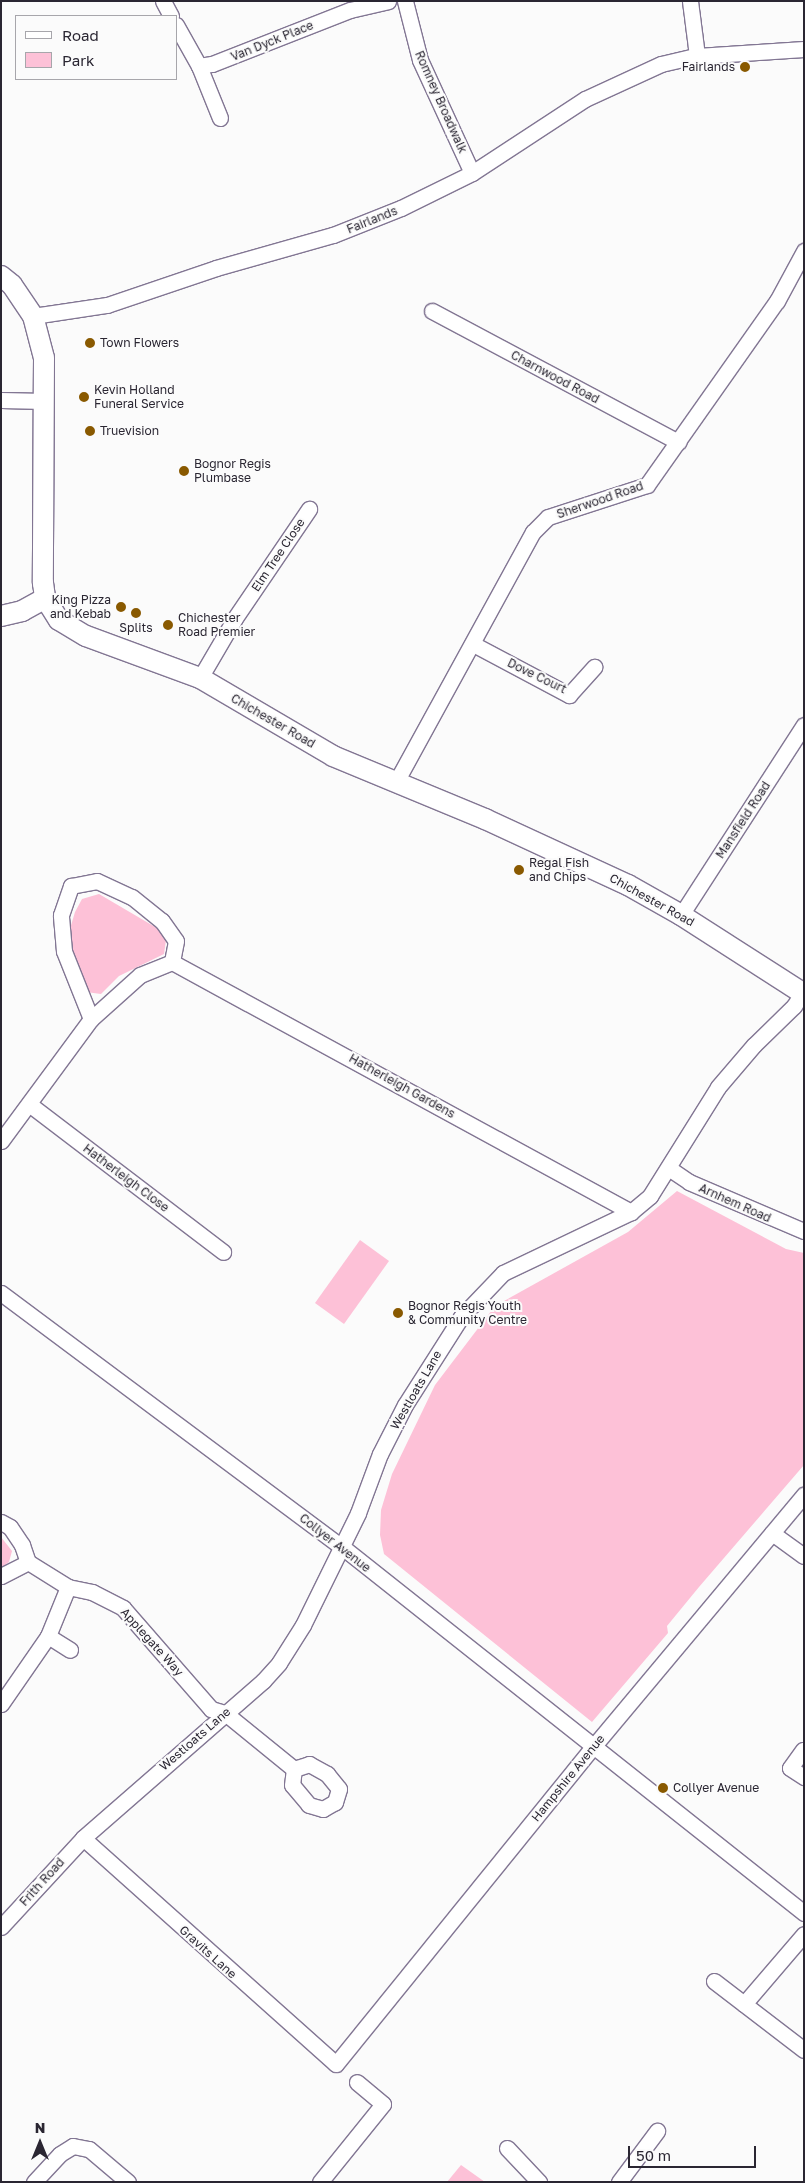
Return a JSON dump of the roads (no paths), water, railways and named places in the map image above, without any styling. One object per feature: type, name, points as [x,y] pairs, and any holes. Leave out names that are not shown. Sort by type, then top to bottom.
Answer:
[{"type":"main road","name":"Chichester Road","points":[[1,276],[12,285],[33,316],[44,358],[42,568],[45,598],[59,620],[86,636],[200,678],[333,756],[572,858],[681,915],[803,993]]},
{"type":"main road","points":[[1,616],[22,611],[45,598]]},
{"type":"street","points":[[163,1],[170,15]]},
{"type":"street","name":"Van Dyck Place","points":[[199,66],[212,64],[350,10],[388,1]]},
{"type":"street","name":"Romney Broadwalk","points":[[405,1],[420,60],[472,173]]},
{"type":"street","points":[[690,1],[697,56]]},
{"type":"street","points":[[178,29],[199,66],[220,118]]},
{"type":"street","name":"Fairlands","points":[[33,316],[107,305],[216,268],[333,235],[401,208],[472,173],[585,99],[638,73],[697,56],[804,49]]},
{"type":"street","name":"Sherwood Road","points":[[396,782],[540,523],[647,485],[776,302],[804,251]]},
{"type":"street","name":"Charnwood Road","points":[[432,311],[678,442]]},
{"type":"street","points":[[1,400],[45,401]]},
{"type":"street","name":"Elm Tree Close","points":[[200,678],[235,618],[309,509]]},
{"type":"street","name":"Dove Court","points":[[473,644],[569,695],[594,667]]},
{"type":"street","name":"Mansfield Road","points":[[681,915],[804,725]]},
{"type":"street","points":[[1,1141],[91,1019],[140,975],[172,962],[176,941],[162,921],[132,897],[96,881],[70,886],[61,915],[64,950],[91,1019]]},
{"type":"street","name":"Hatherleigh Gardens","points":[[172,962],[631,1212]]},
{"type":"street","name":"Westloats Lane","points":[[83,1838],[279,1663],[303,1625],[358,1514],[380,1454],[405,1405],[461,1317],[503,1274],[631,1212],[650,1196],[670,1168],[718,1087],[754,1045],[794,1006],[803,993]]},
{"type":"street","name":"Hatherleigh Close","points":[[29,1104],[223,1252]]},
{"type":"street","name":"Arnhem Road","points":[[670,1168],[689,1182],[804,1231]]},
{"type":"street","name":"Collyer Avenue","points":[[1,1294],[341,1546],[804,1913]]},
{"type":"street","name":"Hampshire Avenue","points":[[336,2064],[593,1747],[804,1495]]},
{"type":"street","points":[[1,1522],[10,1527],[22,1544],[28,1562],[1,1576]]},
{"type":"street","points":[[772,1532],[804,1556]]},
{"type":"street","name":"Applegate Way","points":[[28,1562],[68,1587],[92,1592],[124,1608],[211,1709],[225,1713],[294,1769]]},
{"type":"street","points":[[1,1704],[48,1636],[68,1587]]},
{"type":"street","points":[[48,1636],[70,1650]]},
{"type":"street","points":[[802,1750],[790,1768],[804,1777]]},
{"type":"street","name":"Frith Road","points":[[1,1927],[83,1838]]},
{"type":"street","name":"Gravits Lane","points":[[83,1838],[198,1944],[336,2064]]},
{"type":"street","points":[[744,2004],[804,1934]]},
{"type":"street","points":[[714,1981],[804,2050]]},
{"type":"street","points":[[320,2182],[383,2104],[357,2082]]},
{"type":"street","points":[[619,2182],[657,2131]]},
{"type":"street","points":[[34,2182],[60,2154],[73,2146],[89,2149],[128,2182]]},
{"type":"street","points":[[507,2148],[539,2182]]},
{"type":"place","name":"Fairlands","points":[[745,67]]},
{"type":"place","name":"Town Flowers","points":[[90,343]]},
{"type":"place","name":"Kevin Holland Funeral Service","points":[[84,397]]},
{"type":"place","name":"Truevision","points":[[90,431]]},
{"type":"place","name":"Bognor Regis Plumbase","points":[[184,471]]},
{"type":"place","name":"King Pizza and Kebab","points":[[121,607]]},
{"type":"place","name":"Splits","points":[[136,613]]},
{"type":"place","name":"Chichester Road Premier","points":[[168,625]]},
{"type":"place","name":"Regal Fish and Chips","points":[[519,870]]},
{"type":"place","name":"Bognor Regis Youth & Community Centre","points":[[398,1313]]},
{"type":"place","name":"Collyer Avenue","points":[[663,1788]]}]
